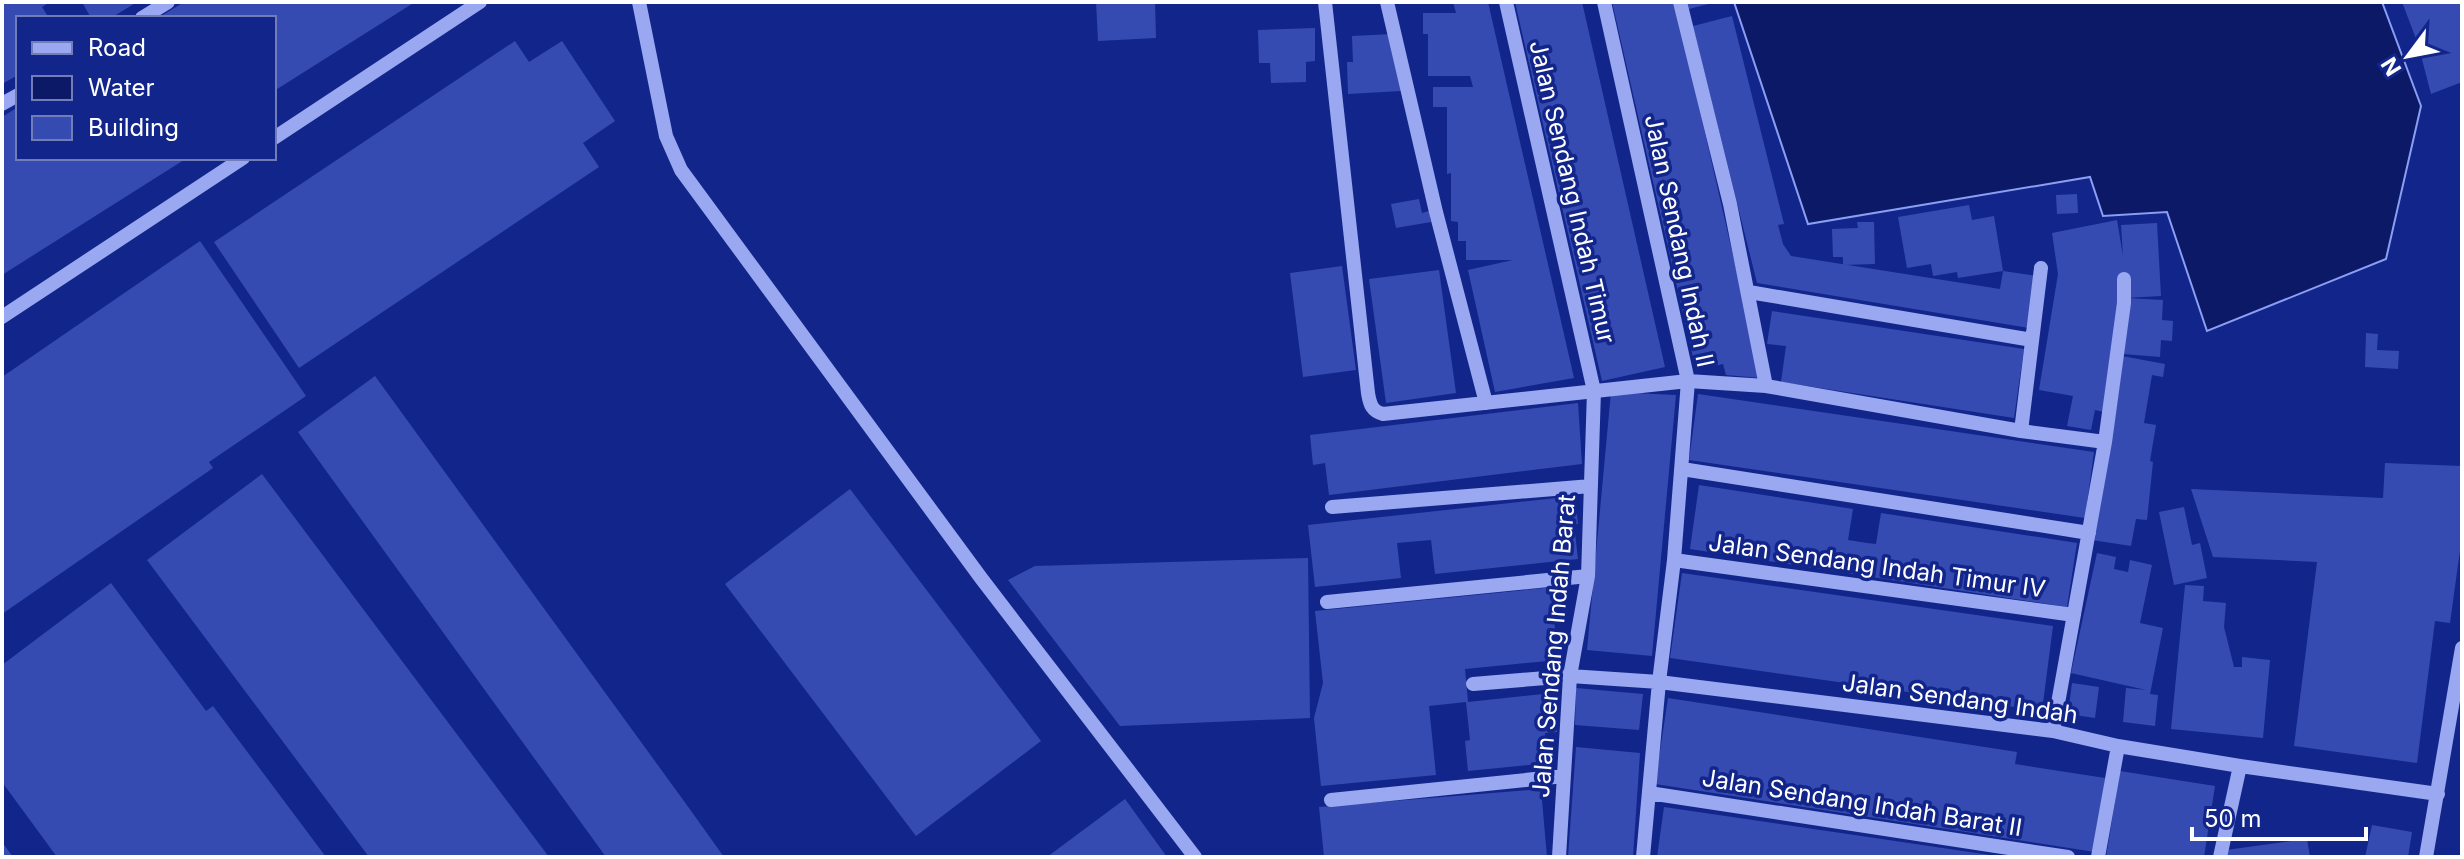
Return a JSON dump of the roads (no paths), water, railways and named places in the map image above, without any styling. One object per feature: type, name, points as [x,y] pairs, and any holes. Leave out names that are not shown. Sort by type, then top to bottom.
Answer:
[{"type":"street","points":[[145,16],[168,2]]},
{"type":"street","points":[[276,137],[480,2]]},
{"type":"street","points":[[639,2],[666,136],[681,170],[981,578],[1195,857]]},
{"type":"street","points":[[1325,2],[1371,406],[1383,414],[1688,381],[1766,386],[2021,431],[2105,442]]},
{"type":"street","points":[[1387,2],[1436,212],[1486,403]]},
{"type":"street","name":"Jalan Sendang Indah Timur","points":[[1506,2],[1594,391]]},
{"type":"street","name":"Jalan Sendang Indah II","points":[[1604,2],[1688,381],[1674,560],[1643,857]]},
{"type":"street","points":[[1680,2],[1749,292],[1766,386]]},
{"type":"street","points":[[2,317],[240,160]]},
{"type":"street","points":[[2021,431],[2041,268]]},
{"type":"street","points":[[2053,731],[2105,442],[2124,303],[2124,279]]},
{"type":"street","points":[[1749,292],[2032,340]]},
{"type":"street","name":"Jalan Sendang Indah Barat","points":[[1559,857],[1570,676],[1588,576],[1594,391]]},
{"type":"street","points":[[1682,469],[2089,533]]},
{"type":"street","points":[[1332,507],[1591,486]]},
{"type":"street","name":"Jalan Sendang Indah Timur IV","points":[[1674,560],[2074,615]]},
{"type":"street","points":[[1327,602],[1588,576]]},
{"type":"street","points":[[2426,857],[2462,648]]},
{"type":"street","name":"Jalan Sendang Indah","points":[[1473,684],[1570,676],[1659,682],[2053,731],[2118,746],[2240,766],[2438,794]]},
{"type":"street","points":[[2098,857],[2118,746]]},
{"type":"street","points":[[2220,857],[2240,766]]},
{"type":"street","points":[[1331,800],[1564,776]]},
{"type":"street","name":"Jalan Sendang Indah Barat II","points":[[1649,793],[2068,857]]},
{"type":"water","points":[[1734,2],[2382,2],[2421,106],[2386,259],[2207,331],[2167,212],[2103,216],[2090,177],[1808,224]]}]
